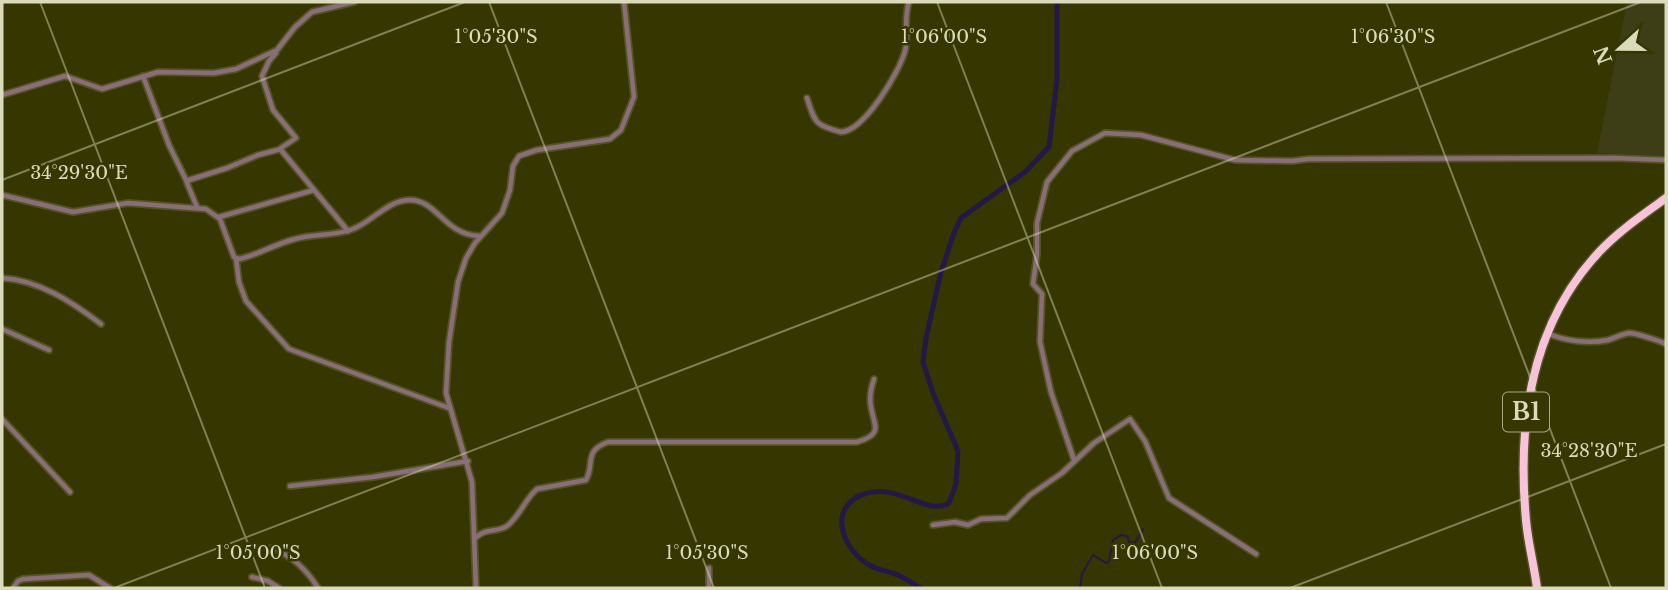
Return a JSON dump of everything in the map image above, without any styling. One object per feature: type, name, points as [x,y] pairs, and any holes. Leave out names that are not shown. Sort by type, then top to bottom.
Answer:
[{"type":"highway","name":"B1","points":[[1537,588],[1526,523],[1525,441],[1530,387],[1546,333],[1574,283],[1602,249],[1666,198]]},
{"type":"street","points":[[2,94],[65,76],[102,89],[169,71],[227,72],[274,51],[312,12],[354,2]]},
{"type":"street","points":[[476,588],[473,488],[468,461],[446,393],[454,306],[462,268],[479,236],[502,213],[510,190],[513,166],[519,156],[537,150],[610,139],[621,130],[634,97],[624,2]]},
{"type":"street","points":[[807,98],[811,118],[815,121],[841,132],[854,127],[877,102],[904,55],[905,17],[909,2]]},
{"type":"street","points":[[187,182],[281,149],[294,141],[296,136],[273,110],[262,74],[282,43]]},
{"type":"street","points":[[144,76],[169,145],[197,207]]},
{"type":"street","points":[[1074,460],[1051,392],[1040,342],[1042,295],[1033,284],[1037,223],[1047,183],[1072,151],[1105,133],[1141,135],[1235,160],[1666,160]]},
{"type":"street","points":[[281,149],[348,231]]},
{"type":"street","points":[[219,217],[314,190]]},
{"type":"street","points":[[2,195],[73,212],[128,202],[210,210],[219,217],[236,258],[239,282],[246,301],[289,349],[450,408]]},
{"type":"street","points":[[236,258],[250,256],[299,238],[348,231],[359,227],[392,205],[411,200],[427,204],[446,223],[468,235],[475,243]]},
{"type":"street","points":[[468,235],[479,236]]},
{"type":"street","points":[[2,278],[37,285],[101,324]]},
{"type":"street","points":[[2,329],[49,350]]},
{"type":"street","points":[[1546,333],[1568,340],[1600,341],[1633,333],[1666,344]]},
{"type":"street","points":[[475,538],[485,531],[500,529],[509,524],[537,489],[586,480],[591,456],[597,447],[608,442],[857,442],[865,439],[872,435],[876,425],[870,402],[874,379]]},
{"type":"street","points":[[2,419],[71,492]]},
{"type":"street","points":[[933,525],[957,522],[968,525],[981,519],[1007,518],[1030,495],[1062,473],[1074,460],[1126,419],[1131,419],[1163,482],[1164,491],[1170,498],[1256,554]]},
{"type":"street","points":[[290,486],[359,479],[468,461]]},
{"type":"street","points":[[271,548],[289,556],[310,576],[318,588]]},
{"type":"street","points":[[709,568],[709,588]]},
{"type":"street","points":[[13,588],[18,580],[23,579],[89,575],[110,588]]},
{"type":"street","points":[[252,577],[268,581],[279,588]]},
{"type":"shaded area","points":[[1627,2],[1666,2],[1666,156],[1597,153]]},
{"type":"waterway","points":[[920,588],[898,575],[871,566],[859,557],[849,546],[843,532],[843,515],[845,508],[852,501],[871,492],[896,494],[930,506],[949,503],[956,484],[958,451],[923,362],[926,338],[941,272],[961,218],[1025,172],[1049,147],[1057,79],[1057,2]]},
{"type":"waterway","points":[[1080,588],[1082,574],[1093,555],[1106,563],[1109,562],[1113,540],[1121,535],[1127,536],[1129,542],[1135,543],[1143,529]]}]
